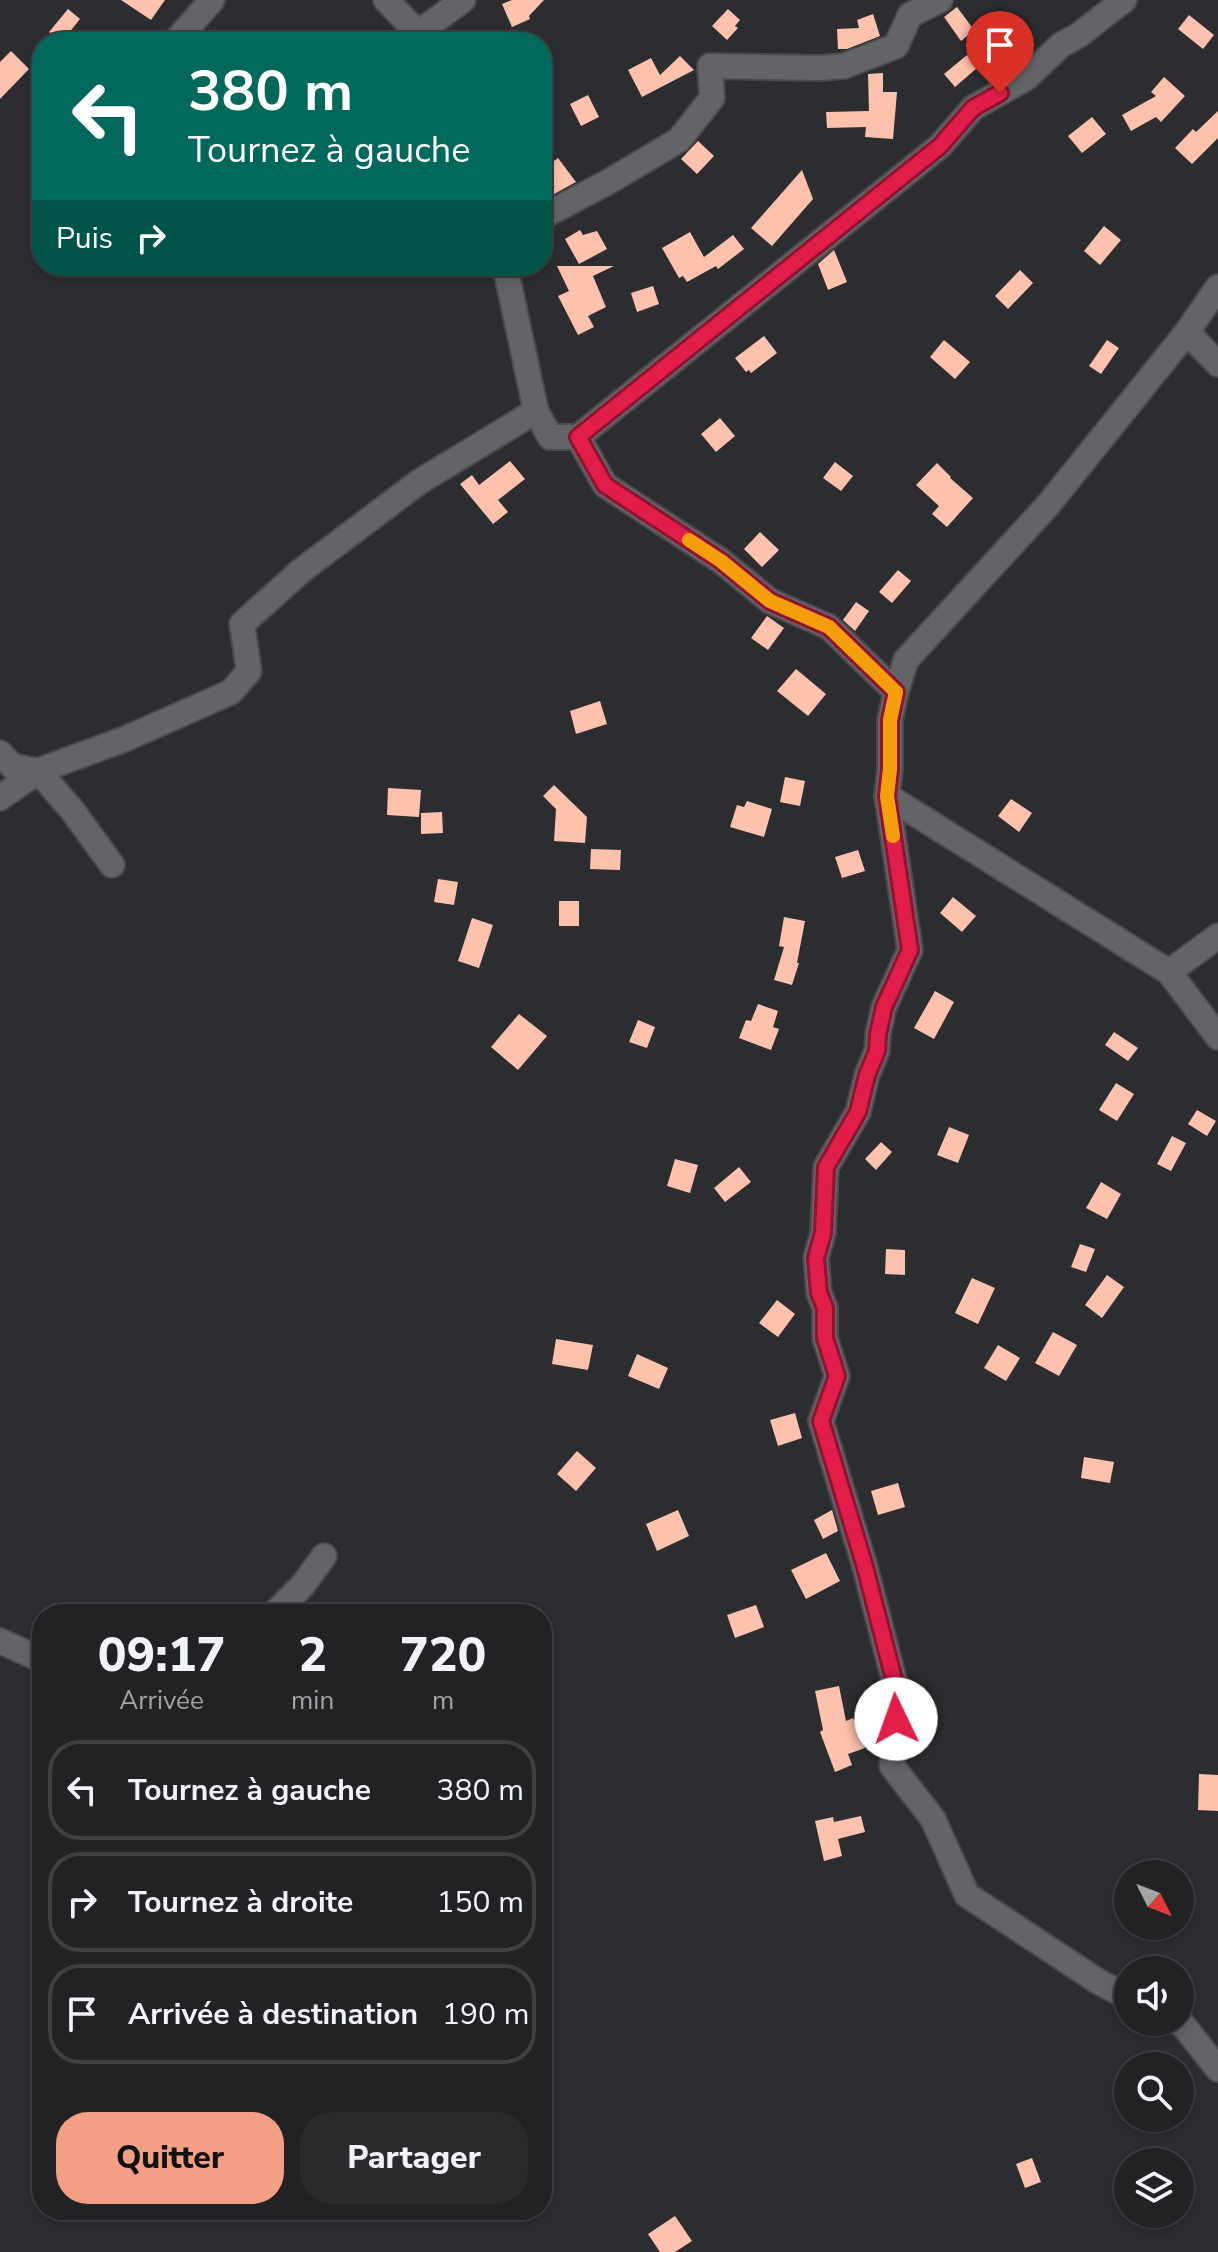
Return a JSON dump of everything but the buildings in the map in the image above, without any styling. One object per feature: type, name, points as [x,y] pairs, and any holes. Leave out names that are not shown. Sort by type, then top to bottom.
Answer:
[{"type":"street","points":[[184,32],[212,0]]},
{"type":"street","points":[[386,0],[415,32]]},
{"type":"street","points":[[427,32],[463,0]]},
{"type":"street","points":[[552,212],[679,140],[712,98],[710,66],[844,66],[896,46],[910,15],[940,0]]},
{"type":"street","points":[[507,276],[536,411],[550,437],[578,437],[940,146],[973,108],[1026,78],[1061,45],[1124,0]]},
{"type":"street","points":[[1114,1990],[967,1895],[933,1819],[892,1766],[898,1695],[865,1567],[821,1421],[837,1376],[825,1338],[825,1308],[819,1293],[816,1258],[823,1233],[826,1167],[858,1112],[867,1075],[877,1051],[884,1007],[910,950],[887,796],[890,720],[906,660],[1048,505],[1187,332],[1218,287]]},
{"type":"street","points":[[1187,332],[1218,364]]},
{"type":"street","points":[[0,798],[38,771],[125,739],[231,692],[249,671],[242,624],[302,570],[419,482],[536,411]]},
{"type":"street","points":[[578,437],[605,485],[721,561],[770,601],[829,627],[896,692]]},
{"type":"street","points":[[0,753],[12,766],[38,771],[72,810],[112,865]]},
{"type":"street","points":[[887,796],[1169,972],[1218,1037]]},
{"type":"street","points":[[1169,972],[1218,936]]},
{"type":"street","points":[[284,1604],[303,1585],[324,1556]]},
{"type":"street","points":[[0,1641],[32,1655]]},
{"type":"street","points":[[1192,2036],[1218,2069]]},
{"type":"slow traffic","points":[[689,540],[721,561],[770,601],[829,627],[896,692],[890,720],[887,796],[893,836]]},
{"type":"route","points":[[896,1719],[898,1695],[865,1567],[821,1421],[837,1376],[825,1338],[825,1308],[819,1293],[816,1258],[823,1233],[826,1167],[858,1112],[867,1075],[877,1051],[884,1007],[910,950],[887,796],[890,720],[896,692],[829,627],[770,601],[721,561],[605,485],[578,437],[940,146],[973,108],[1000,93]]}]
